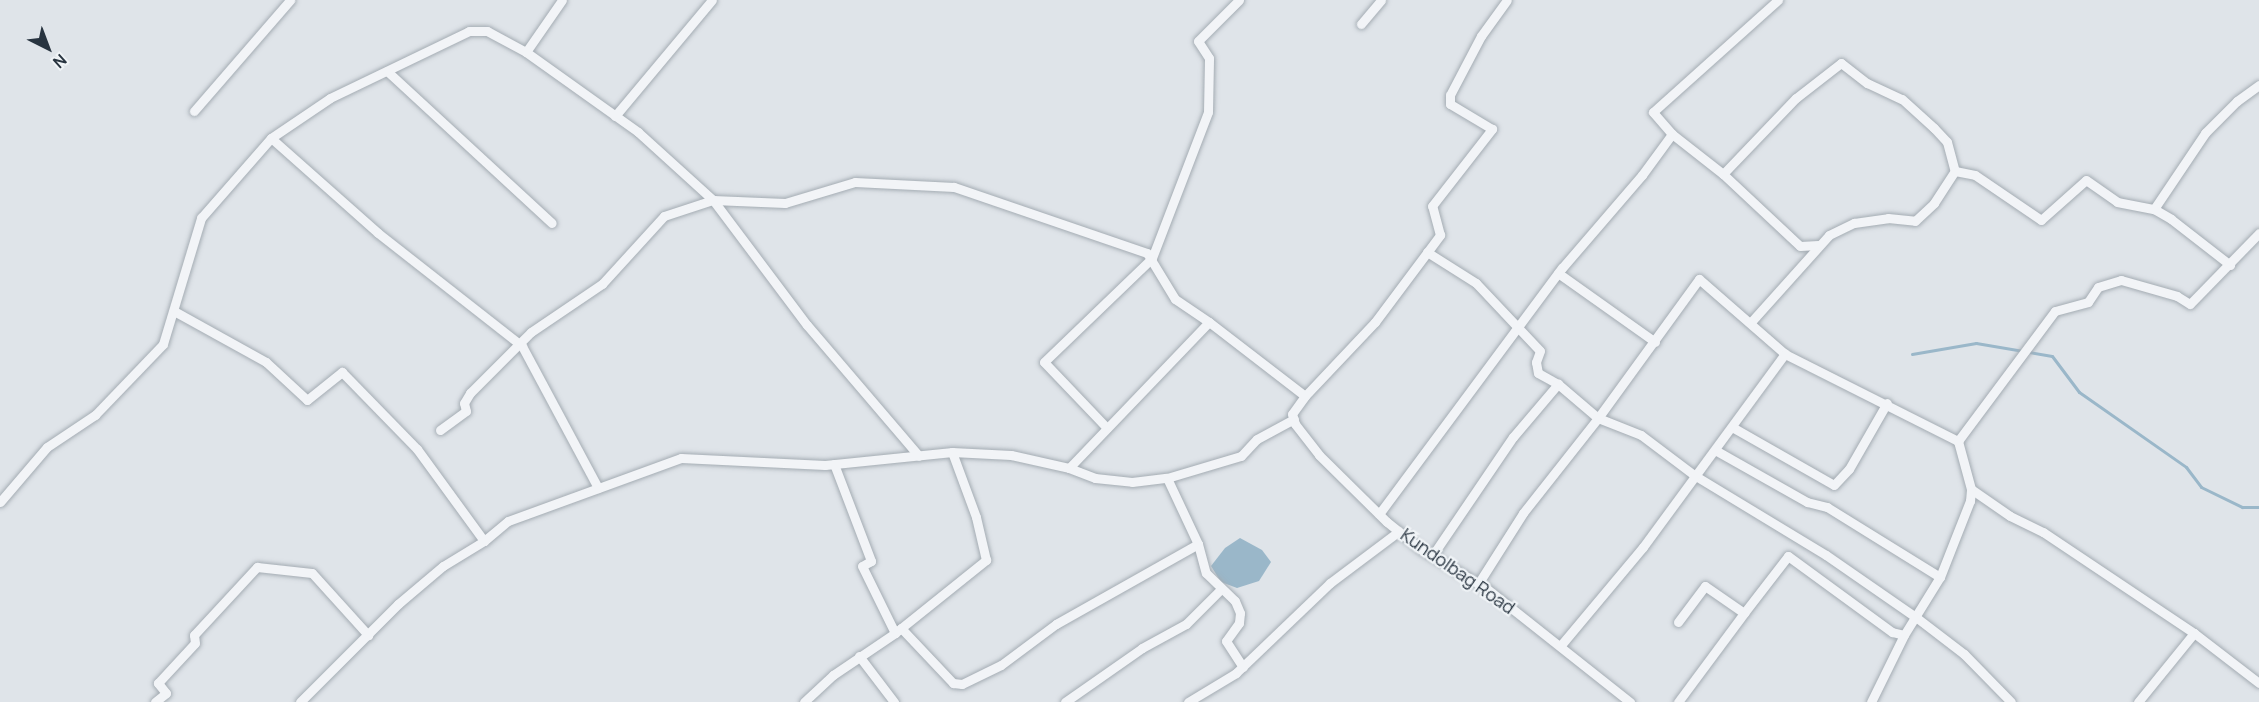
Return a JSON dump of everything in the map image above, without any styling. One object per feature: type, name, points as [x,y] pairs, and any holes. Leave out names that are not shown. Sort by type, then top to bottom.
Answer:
[{"type":"street","points":[[194,111],[290,0]]},
{"type":"street","points":[[526,52],[562,0]]},
{"type":"street","points":[[615,116],[712,0]]},
{"type":"street","points":[[1107,428],[1044,362],[1152,258],[1208,112],[1209,58],[1198,41],[1239,0]]},
{"type":"street","points":[[1361,24],[1381,0]]},
{"type":"street","points":[[1778,0],[1653,112],[1672,134],[1723,174],[1800,246],[1818,245]]},
{"type":"street","points":[[300,702],[443,566],[484,541],[508,521],[681,458],[834,464],[952,452],[1011,455],[1069,468],[1095,478],[1132,482],[1167,478],[1241,456],[1257,439],[1294,419],[1292,414],[1305,396],[1375,322],[1440,235],[1432,206],[1492,129],[1450,104],[1450,95],[1481,36],[1506,1]]},
{"type":"street","points":[[0,502],[47,447],[95,415],[134,378],[164,344],[201,218],[271,138],[330,98],[469,31],[487,31],[526,52],[615,116],[713,200],[807,325],[919,456]]},
{"type":"street","points":[[1723,174],[1796,98],[1841,63],[1867,83],[1902,99],[1934,128],[1947,142],[1956,171]]},
{"type":"street","points":[[387,70],[552,223]]},
{"type":"street","points":[[2154,209],[2205,134],[2229,107],[2259,85]]},
{"type":"street","points":[[1379,514],[1518,330],[1558,273],[1642,175],[1672,134]]},
{"type":"street","points":[[271,138],[378,233],[520,344],[598,488]]},
{"type":"street","points":[[1956,171],[1975,175],[2041,220],[2086,180],[2117,202],[2154,209],[2190,230],[2230,265]]},
{"type":"street","points":[[1750,321],[1818,245],[1839,228],[1854,223],[1888,218],[1916,221],[1934,203],[1956,171]]},
{"type":"street","points":[[440,430],[466,411],[464,402],[470,393],[520,344],[562,309],[602,284],[664,216],[713,200],[785,203],[855,182],[954,187],[1152,258]]},
{"type":"street","points":[[1958,441],[2055,311],[2088,302],[2098,287],[2121,279],[2177,296],[2190,304],[2259,233]]},
{"type":"street","points":[[1427,252],[1476,283],[1540,351],[1536,362],[1538,373],[1558,384],[1598,418],[1641,435],[1694,475],[1826,555],[1917,618],[1964,654],[2011,702]]},
{"type":"street","points":[[1152,258],[1160,281],[1174,299],[1209,322],[1305,396]]},
{"type":"street","points":[[1558,273],[1655,342]]},
{"type":"street","points":[[1478,584],[1523,513],[1598,418],[1699,279],[1750,321],[1785,354],[1887,403],[1958,441],[1971,489],[1970,501],[1940,577],[1917,618],[1904,635],[1871,702]]},
{"type":"street","points":[[174,311],[266,362],[307,400],[342,372],[417,449],[484,541]]},
{"type":"street","points":[[1069,468],[1209,322]]},
{"type":"street","points":[[1561,645],[1643,547],[1785,354]]},
{"type":"street","points":[[1432,556],[1513,437],[1558,384]]},
{"type":"street","points":[[1732,427],[1834,485],[1849,469],[1887,403]]},
{"type":"street","name":"Kundolbag Road","points":[[1294,419],[1319,455],[1399,531],[1432,556],[1478,584],[1561,645],[1630,702]]},
{"type":"street","points":[[1715,450],[1807,502],[1827,507],[1940,577]]},
{"type":"street","points":[[804,702],[859,656],[898,631],[986,560],[952,452]]},
{"type":"street","points":[[834,464],[871,561],[862,567],[898,631],[953,683],[962,684],[1001,666],[1056,624],[1198,544]]},
{"type":"street","points":[[1167,478],[1198,544],[1206,573],[1235,602],[1240,613],[1239,623],[1226,641],[1243,667]]},
{"type":"street","points":[[1971,489],[2010,516],[2043,532],[2194,633],[2259,683]]},
{"type":"street","points":[[1188,702],[1243,667],[1330,583],[1399,531]]},
{"type":"street","points":[[1678,702],[1788,556],[1892,632],[1904,635]]},
{"type":"street","points":[[155,702],[166,693],[158,683],[195,643],[194,635],[257,567],[312,573],[368,635]]},
{"type":"street","points":[[1678,622],[1705,586],[1744,613]]},
{"type":"street","points":[[1065,702],[1142,648],[1186,624],[1221,589]]},
{"type":"street","points":[[2138,702],[2194,633]]},
{"type":"street","points":[[859,656],[894,702]]},
{"type":"water","points":[[1240,538],[1262,550],[1271,562],[1259,581],[1237,588],[1221,582],[1211,566],[1225,548]]},
{"type":"waterway","points":[[1912,354],[1976,343],[2052,356],[2079,392],[2186,467],[2201,487],[2242,507],[2259,507]]}]
